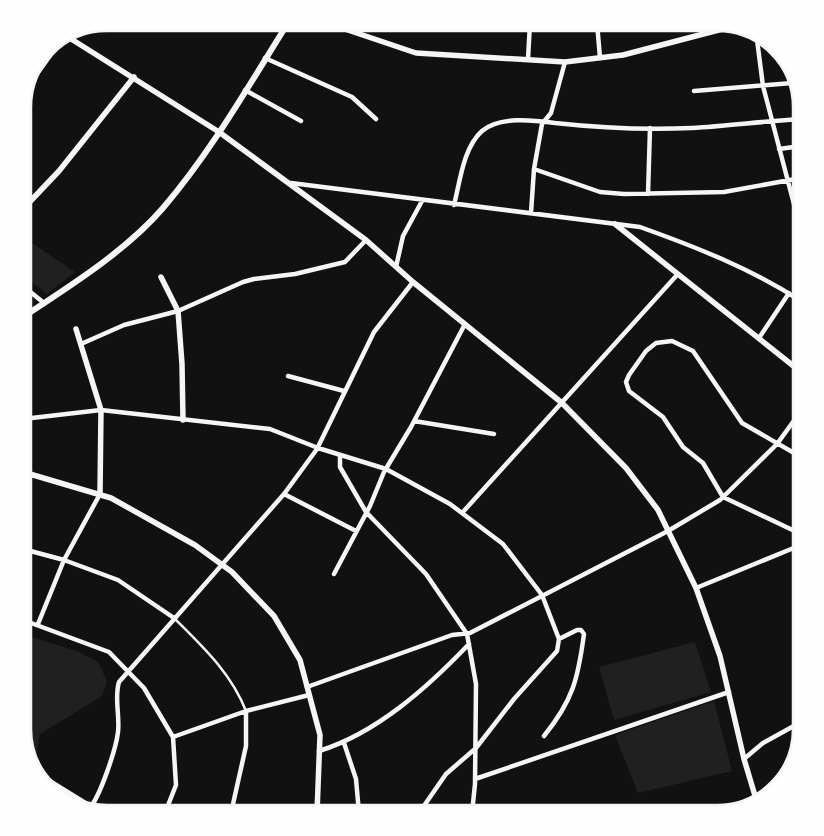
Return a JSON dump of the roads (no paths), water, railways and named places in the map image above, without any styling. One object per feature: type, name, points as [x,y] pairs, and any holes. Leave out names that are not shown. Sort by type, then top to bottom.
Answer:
[{"type":"main road","points":[[31,312],[133,237],[163,208],[219,132],[282,31]]},
{"type":"street","points":[[352,31],[416,54],[565,62],[623,55],[715,31]]},
{"type":"street","points":[[528,59],[530,31]]},
{"type":"street","points":[[597,31],[600,58]]},
{"type":"street","points":[[72,40],[219,132],[291,183],[366,240],[413,282],[562,404],[626,468],[658,510],[696,588],[720,656],[744,759],[755,795]]},
{"type":"street","points":[[758,44],[763,86],[793,200]]},
{"type":"street","points":[[265,58],[352,96],[376,119]]},
{"type":"street","points":[[531,213],[534,169],[542,124],[551,113],[565,62]]},
{"type":"street","points":[[31,201],[59,171],[134,77]]},
{"type":"street","points":[[694,91],[789,83]]},
{"type":"street","points":[[245,90],[301,121]]},
{"type":"street","points":[[454,205],[469,149],[482,131],[497,122],[544,122],[611,129],[692,128],[793,120]]},
{"type":"street","points":[[648,194],[650,128]]},
{"type":"street","points":[[779,149],[793,147]]},
{"type":"street","points":[[534,169],[600,192],[648,194],[724,192],[793,179]]},
{"type":"street","points":[[291,183],[454,205],[640,226],[694,246],[793,295]]},
{"type":"street","points":[[396,267],[403,236],[422,201]]},
{"type":"street","points":[[614,224],[793,365]]},
{"type":"street","points":[[80,344],[124,325],[178,311],[254,279],[295,274],[345,262],[366,240]]},
{"type":"street","points":[[462,513],[677,275]]},
{"type":"street","points":[[161,276],[178,311],[183,420]]},
{"type":"street","points":[[92,803],[110,764],[118,733],[117,689],[119,682],[174,618],[223,566],[284,494],[318,448],[374,332],[413,282]]},
{"type":"street","points":[[31,292],[44,303]]},
{"type":"street","points":[[758,338],[789,292]]},
{"type":"street","points":[[334,574],[386,469],[414,421],[464,324]]},
{"type":"street","points":[[38,624],[64,560],[100,494],[101,410],[76,328]]},
{"type":"street","points":[[793,452],[742,423],[693,351],[672,341],[656,344],[646,351],[629,375],[626,382],[629,391],[663,417],[682,447],[704,463],[723,497],[793,530]]},
{"type":"street","points":[[288,376],[344,391]]},
{"type":"street","points":[[31,418],[101,410],[270,429],[318,448],[386,469],[450,504],[503,544],[542,595],[558,639],[557,651],[514,699],[476,748],[446,774],[425,805]]},
{"type":"street","points":[[414,421],[494,434]]},
{"type":"street","points":[[307,687],[452,635],[467,634],[668,532],[723,497],[777,444],[793,423]]},
{"type":"street","points":[[340,454],[340,468],[366,512],[426,574],[467,634],[476,684],[476,748],[473,805]]},
{"type":"street","points":[[31,474],[111,498],[195,545],[223,566],[274,616],[300,660],[320,735],[318,805]]},
{"type":"street","points":[[284,494],[356,531]]},
{"type":"street","points":[[696,588],[793,549]]},
{"type":"street","points":[[31,551],[64,560],[118,580],[174,618]]},
{"type":"street","points":[[31,622],[109,652],[144,688],[173,737],[176,785],[168,805]]},
{"type":"street","points":[[544,736],[562,714],[572,693],[580,667],[584,634],[581,630],[576,630],[558,639]]},
{"type":"street","points":[[320,751],[344,743],[389,714],[448,666],[469,644]]},
{"type":"street","points":[[475,779],[728,692]]},
{"type":"street","points":[[173,737],[246,710],[309,694]]},
{"type":"street","points":[[233,805],[246,746],[246,710]]},
{"type":"street","points":[[744,759],[763,743],[793,727]]},
{"type":"street","points":[[344,743],[356,779],[358,805]]},
{"type":"lane","points":[[174,618],[215,659],[240,696],[246,710]]}]
